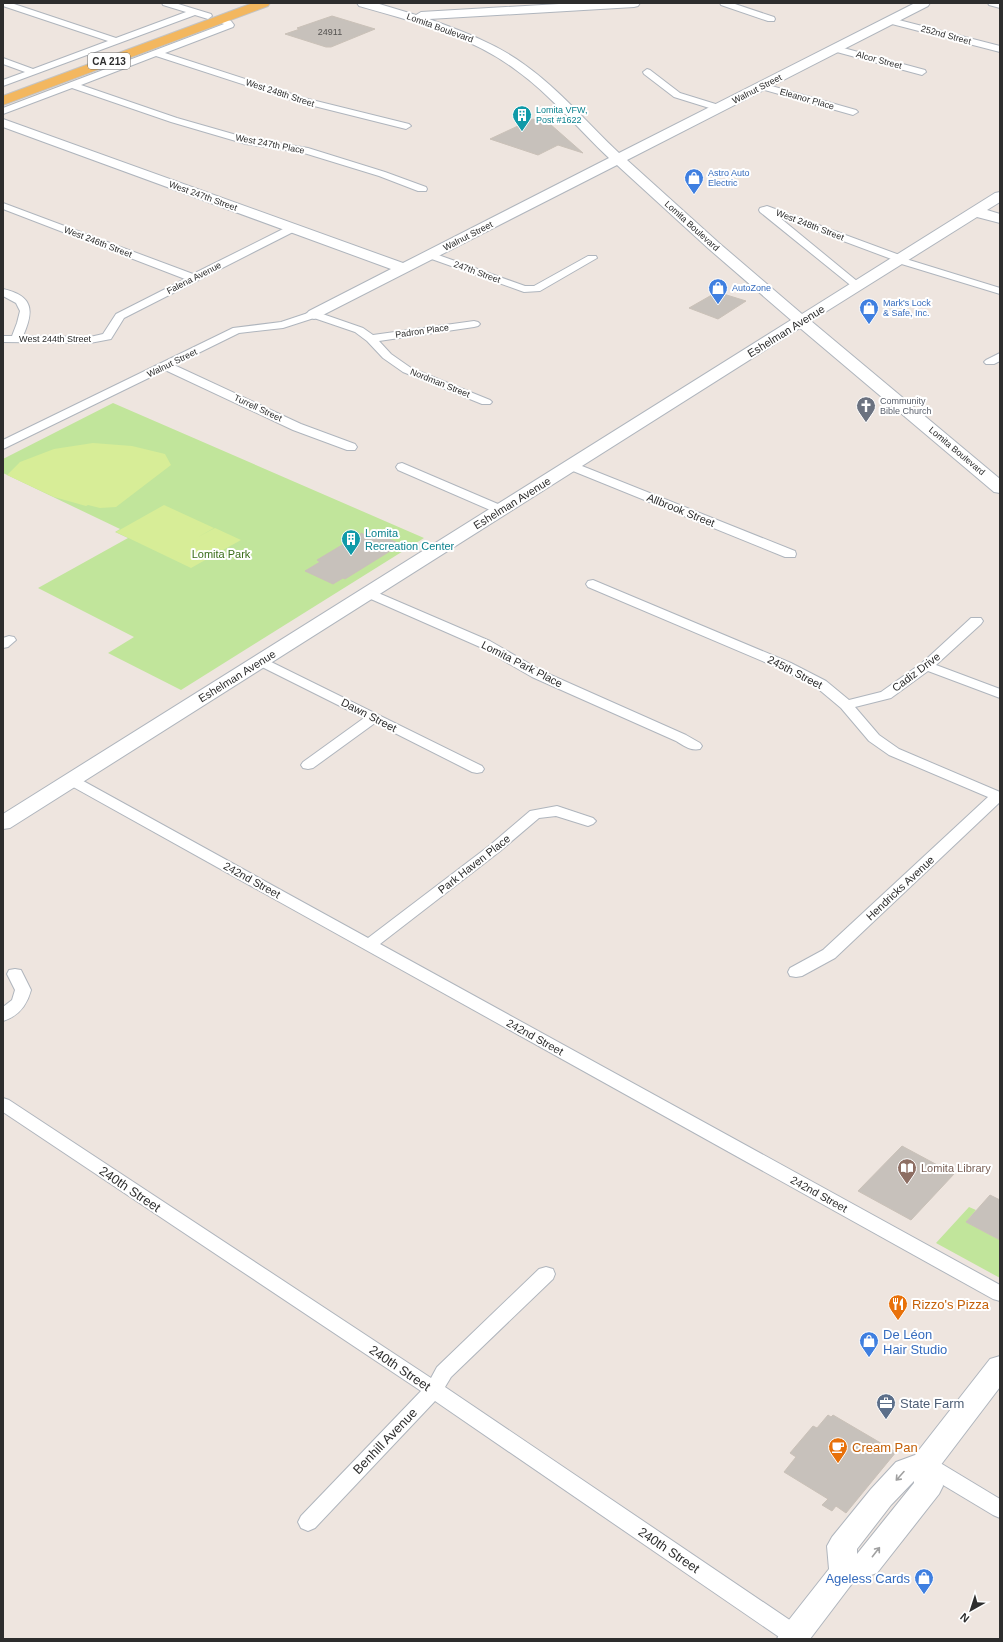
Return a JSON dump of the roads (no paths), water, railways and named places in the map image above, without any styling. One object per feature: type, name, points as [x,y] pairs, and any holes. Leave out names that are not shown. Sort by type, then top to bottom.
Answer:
[{"type":"main road","name":"CA 213","points":[[3,101],[213,18],[242,3]]},
{"type":"main road","name":"CA 213","points":[[3,92],[213,18],[264,3]]},
{"type":"street","points":[[3,3],[117,41]]},
{"type":"street","points":[[3,111],[230,24],[166,3]]},
{"type":"street","name":"Lomita Boulevard","points":[[363,3],[412,17],[477,42],[507,58],[536,79],[552,93],[598,141],[620,159],[679,216],[1000,488]]},
{"type":"street","points":[[412,17],[491,12],[535,6],[634,3]]},
{"type":"street","points":[[724,3],[771,19]]},
{"type":"street","name":"Walnut Street","points":[[3,445],[238,330],[283,325],[314,314],[924,3]]},
{"type":"street","points":[[992,3],[1000,5]]},
{"type":"street","points":[[3,83],[194,12]]},
{"type":"street","points":[[477,42],[475,34],[453,22],[459,19],[491,12]]},
{"type":"street","name":"252nd Street","points":[[891,20],[1000,49]]},
{"type":"street","name":"Alcor Street","points":[[836,49],[922,72]]},
{"type":"street","name":"West 248th Street","points":[[156,53],[301,100],[406,126]]},
{"type":"street","points":[[3,61],[34,72]]},
{"type":"street","points":[[647,72],[677,95],[719,108]]},
{"type":"street","name":"West 247th Place","points":[[73,84],[174,120],[246,141],[305,150],[422,188]]},
{"type":"street","name":"Eleanor Place","points":[[761,86],[852,112]]},
{"type":"street","name":"West 247th Street","points":[[3,123],[291,229],[403,268]]},
{"type":"street","name":"Eshelman Avenue","points":[[3,823],[977,212],[1000,196]]},
{"type":"street","name":"West 246th Street","points":[[3,206],[193,278]]},
{"type":"street","name":"West 248th Street","points":[[858,286],[764,210],[767,209],[900,260],[1000,291]]},
{"type":"street","points":[[977,212],[1000,219]]},
{"type":"street","name":"Falena Avenue","points":[[106,337],[120,316],[291,229]]},
{"type":"street","name":"247th Street","points":[[430,255],[524,289],[536,289],[592,258]]},
{"type":"street","points":[[3,292],[19,300],[26,309],[27,313],[16,339]]},
{"type":"street","name":"Nordman Street","points":[[314,314],[359,330],[371,339],[387,356],[407,370],[486,402]]},
{"type":"street","name":"Padron Place","points":[[371,339],[474,324]]},
{"type":"street","name":"West 244th Street","points":[[3,339],[90,340],[106,337]]},
{"type":"street","name":"Turrell Street","points":[[166,366],[297,426],[351,447]]},
{"type":"street","points":[[3,434],[15,439]]},
{"type":"street","name":"Allbrook Street","points":[[572,466],[790,554]]},
{"type":"street","points":[[402,467],[501,510]]},
{"type":"street","name":"245th Street","points":[[593,584],[786,666],[821,684],[846,705],[874,738],[894,752],[999,797]]},
{"type":"street","name":"Lomita Park Place","points":[[369,593],[485,644],[537,674],[695,746]]},
{"type":"street","name":"Cadiz Drive","points":[[846,705],[886,695],[927,666],[976,621]]},
{"type":"street","name":"Dawn Street","points":[[261,661],[477,769]]},
{"type":"street","points":[[927,666],[1000,694]]},
{"type":"street","points":[[308,765],[374,717]]},
{"type":"street","name":"242nd Street","points":[[71,780],[1000,1294]]},
{"type":"street","name":"Hendricks Avenue","points":[[796,972],[829,954],[999,797]]},
{"type":"street","name":"Park Haven Place","points":[[369,945],[494,849],[535,814],[556,811],[588,821]]},
{"type":"street","points":[[3,1015],[19,1003],[23,990],[15,974]]},
{"type":"street","name":"240th Street","points":[[3,1104],[434,1390],[794,1637]]},
{"type":"street","name":"Benhill Avenue","points":[[308,1522],[434,1390],[444,1372],[546,1274]]},
{"type":"street","points":[[794,1637],[844,1572],[867,1564],[929,1486],[925,1464],[1000,1367]]},
{"type":"street","points":[[925,1464],[1000,1510]]},
{"type":"place","name":"Lomita VFW, Post #1622","points":[[522,132]]},
{"type":"place","name":"Astro Auto Electric","points":[[694,195]]},
{"type":"place","name":"AutoZone","points":[[718,305]]},
{"type":"place","name":"Mark's Lock & Safe, Inc.","points":[[869,325]]},
{"type":"place","name":"Community Bible Church","points":[[866,423]]},
{"type":"place","name":"Lomita Recreation Center","points":[[351,556]]},
{"type":"place","name":"Lomita Library","points":[[907,1185]]},
{"type":"place","name":"Rizzo's Pizza","points":[[898,1321]]},
{"type":"place","name":"De Léon Hair Studio","points":[[869,1358]]},
{"type":"place","name":"State Farm","points":[[886,1420]]},
{"type":"place","name":"Cream Pan","points":[[838,1464]]},
{"type":"place","name":"Ageless Cards","points":[[924,1595]]},
{"type":"park label","name":"Lomita Park","points":[[221,554]]}]
